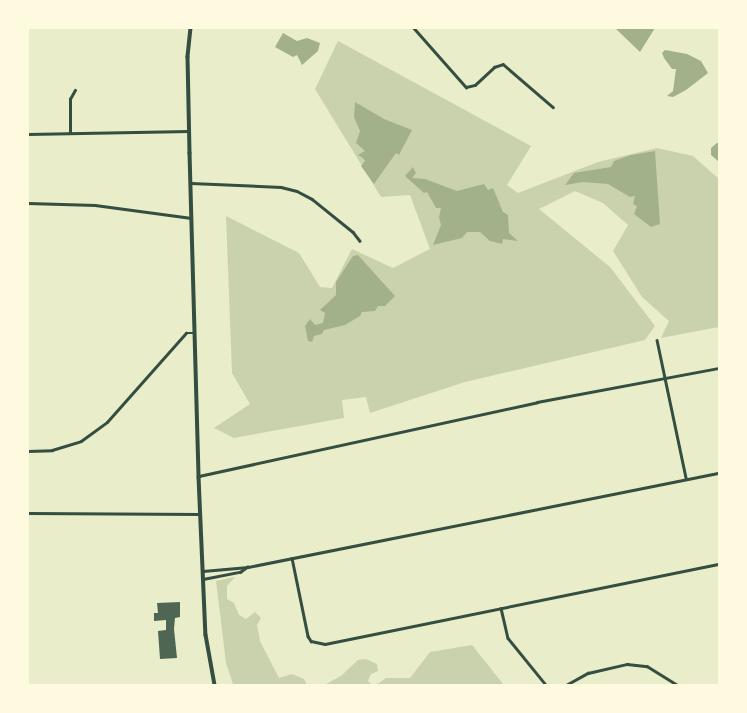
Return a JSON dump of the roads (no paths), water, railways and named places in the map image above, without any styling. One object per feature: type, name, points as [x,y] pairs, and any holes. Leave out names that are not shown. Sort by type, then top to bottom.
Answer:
[{"type":"main road","points":[[191,28],[188,57],[190,183],[202,571],[206,635],[215,685]]},
{"type":"street","points":[[414,28],[466,87],[475,85],[494,67],[503,64],[553,107]]},
{"type":"street","points":[[70,133],[70,99],[75,90]]},
{"type":"street","points":[[28,134],[190,131]]},
{"type":"street","points":[[190,183],[280,187],[297,191],[312,199],[353,232],[360,241]]},
{"type":"street","points":[[28,203],[95,205],[191,218]]},
{"type":"street","points":[[28,451],[52,450],[81,441],[107,422],[186,333],[194,333]]},
{"type":"street","points":[[657,340],[686,478]]},
{"type":"street","points":[[199,477],[537,402],[719,368]]},
{"type":"street","points":[[202,571],[248,567],[686,478],[719,473]]},
{"type":"street","points":[[28,513],[200,514]]},
{"type":"street","points":[[292,558],[308,636],[311,641],[317,644],[719,564]]},
{"type":"street","points":[[203,579],[240,572],[248,567]]},
{"type":"street","points":[[225,568],[226,575]]},
{"type":"street","points":[[501,608],[508,638],[546,685]]},
{"type":"street","points":[[566,685],[588,673],[627,664],[647,666],[678,685]]}]
